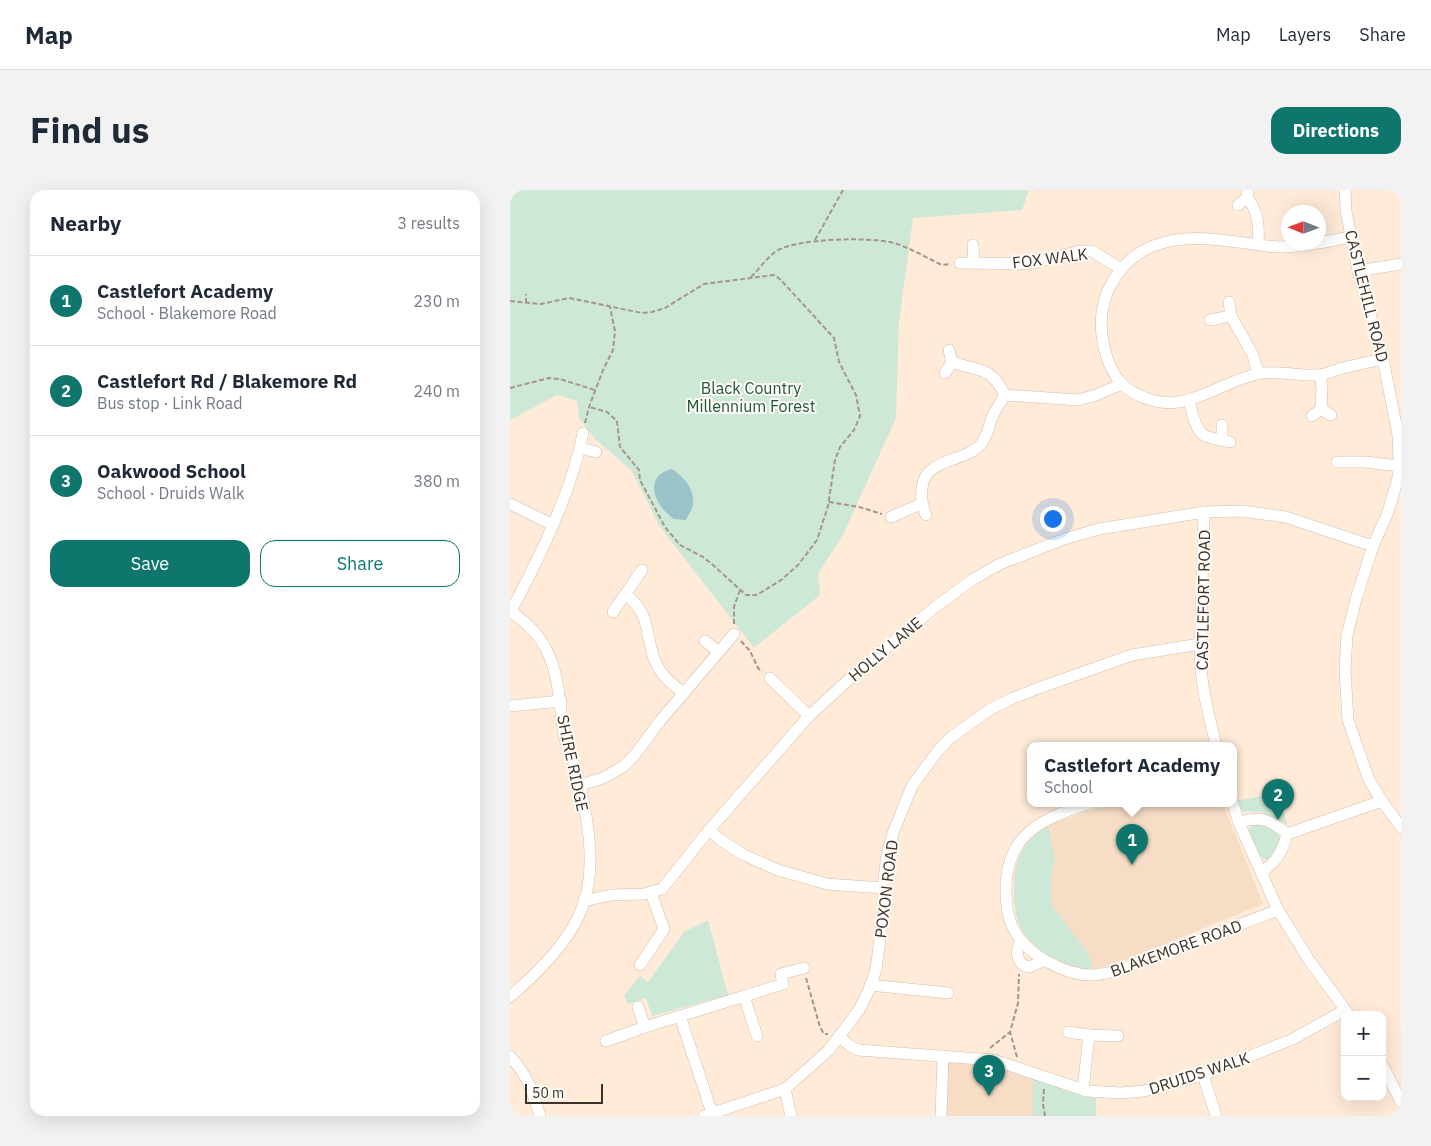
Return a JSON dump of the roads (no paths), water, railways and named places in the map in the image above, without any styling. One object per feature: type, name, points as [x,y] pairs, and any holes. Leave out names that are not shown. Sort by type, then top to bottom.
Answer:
[{"type":"street","name":"CASTLEHILL ROAD","points":[[1344,190],[1346,211],[1358,271],[1383,359],[1398,435],[1399,466],[1398,478],[1388,512],[1373,546],[1347,635],[1345,671],[1348,720],[1369,780],[1401,827]]},
{"type":"street","points":[[1244,198],[1257,215],[1258,244]]},
{"type":"street","points":[[1351,237],[1304,245],[1278,247],[1206,238],[1178,239],[1167,241],[1141,252],[1121,269],[1108,290],[1104,303],[1102,324],[1103,344],[1115,374],[1122,384],[1152,400],[1170,403],[1189,399],[1258,374],[1320,375],[1383,359]]},
{"type":"street","points":[[973,245],[974,263]]},
{"type":"street","name":"FOX WALK","points":[[960,263],[1028,264],[1080,251],[1092,251],[1121,269]]},
{"type":"street","points":[[1358,271],[1401,264]]},
{"type":"street","points":[[1229,302],[1231,316],[1253,355],[1258,374]]},
{"type":"street","points":[[1210,320],[1231,316]]},
{"type":"street","points":[[945,373],[950,356],[990,373],[999,383],[1005,394]]},
{"type":"street","points":[[1320,375],[1322,388],[1321,413]]},
{"type":"street","points":[[1005,394],[1078,400],[1122,384]]},
{"type":"street","points":[[891,517],[924,509],[922,486],[930,470],[970,452],[981,444],[993,415],[1005,394]]},
{"type":"street","points":[[1189,399],[1196,423],[1202,434],[1226,441],[1222,425]]},
{"type":"street","points":[[510,611],[526,583],[553,525],[580,448],[583,433]]},
{"type":"street","points":[[580,448],[596,452]]},
{"type":"street","points":[[1337,462],[1365,462],[1399,466]]},
{"type":"street","points":[[510,504],[553,525]]},
{"type":"street","name":"HOLLY LANE","points":[[651,893],[662,888],[709,830],[809,716],[858,671],[934,608],[972,580],[1000,564],[1064,539],[1099,529],[1204,512],[1242,511],[1286,517],[1373,546]]},
{"type":"street","name":"CASTLEFORT ROAD","points":[[1204,512],[1200,644],[1204,693],[1215,742]]},
{"type":"street","points":[[613,612],[642,570]]},
{"type":"street","points":[[626,595],[634,601],[645,618],[651,650],[659,670],[683,693]]},
{"type":"street","name":"SHIRE RIDGE","points":[[510,611],[530,625],[540,637],[554,670],[561,701],[564,735],[580,785],[589,841],[590,858],[584,901]]},
{"type":"street","points":[[580,785],[603,778],[624,766],[734,634]]},
{"type":"street","points":[[706,641],[719,652]]},
{"type":"street","name":"POXON ROAD","points":[[708,1115],[785,1089],[828,1051],[859,1010],[876,970],[883,916],[883,888],[887,854],[901,808],[916,780],[950,738],[989,710],[1036,689],[1132,655],[1200,644]]},
{"type":"street","points":[[770,678],[809,716]]},
{"type":"street","points":[[510,706],[561,701]]},
{"type":"street","points":[[1287,834],[1382,801]]},
{"type":"street","name":"BLAKEMORE ROAD","points":[[1079,807],[1047,819],[1029,832],[1014,851],[1006,874],[1006,902],[1012,926],[1021,941],[1045,960],[1067,971],[1092,975],[1117,972],[1278,910]]},
{"type":"street","points":[[1234,807],[1239,823],[1278,910],[1309,960],[1346,1011]]},
{"type":"street","points":[[1239,823],[1251,819],[1262,819],[1279,827],[1287,834]]},
{"type":"street","points":[[709,830],[744,855],[778,870],[827,884],[883,888]]},
{"type":"street","points":[[1261,872],[1275,862],[1285,843],[1287,834]]},
{"type":"street","points":[[510,997],[543,967],[577,918],[584,901],[611,894],[651,893],[664,929],[640,965]]},
{"type":"street","name":"BLAKEMORE ROAD","points":[[1021,941],[1018,950],[1018,959],[1021,964],[1029,967],[1045,960]]},
{"type":"street","points":[[606,1041],[783,984],[781,974],[804,968]]},
{"type":"street","points":[[870,985],[948,993]]},
{"type":"street","points":[[744,996],[757,1036]]},
{"type":"street","points":[[638,1007],[645,1027]]},
{"type":"street","name":"DRUIDS WALK","points":[[840,1037],[858,1050],[994,1060],[1083,1090],[1120,1093],[1144,1091],[1203,1075],[1293,1039],[1341,1015]]},
{"type":"street","points":[[680,1016],[708,1115]]},
{"type":"street","points":[[1068,1032],[1118,1036]]},
{"type":"street","points":[[1083,1090],[1089,1035]]},
{"type":"street","points":[[510,1056],[523,1071],[528,1081],[540,1116]]},
{"type":"street","points":[[941,1116],[943,1056]]},
{"type":"street","points":[[1386,1072],[1401,1102]]},
{"type":"street","points":[[1203,1075],[1216,1116]]},
{"type":"street","points":[[785,1089],[791,1116]]},
{"type":"water","points":[[672,469],[688,484],[692,494],[693,505],[686,520],[674,519],[670,516],[661,507],[655,493],[654,488],[657,478]]},
{"type":"place","name":"Castlefort Rd / Blakemore Rd","points":[[1278,820]]},
{"type":"place","name":"Castlefort Academy","points":[[1132,865]]},
{"type":"place","name":"Oakwood School","points":[[989,1096]]},
{"type":"park label","name":"Black Country Millennium Forest","points":[[751,397]]}]
